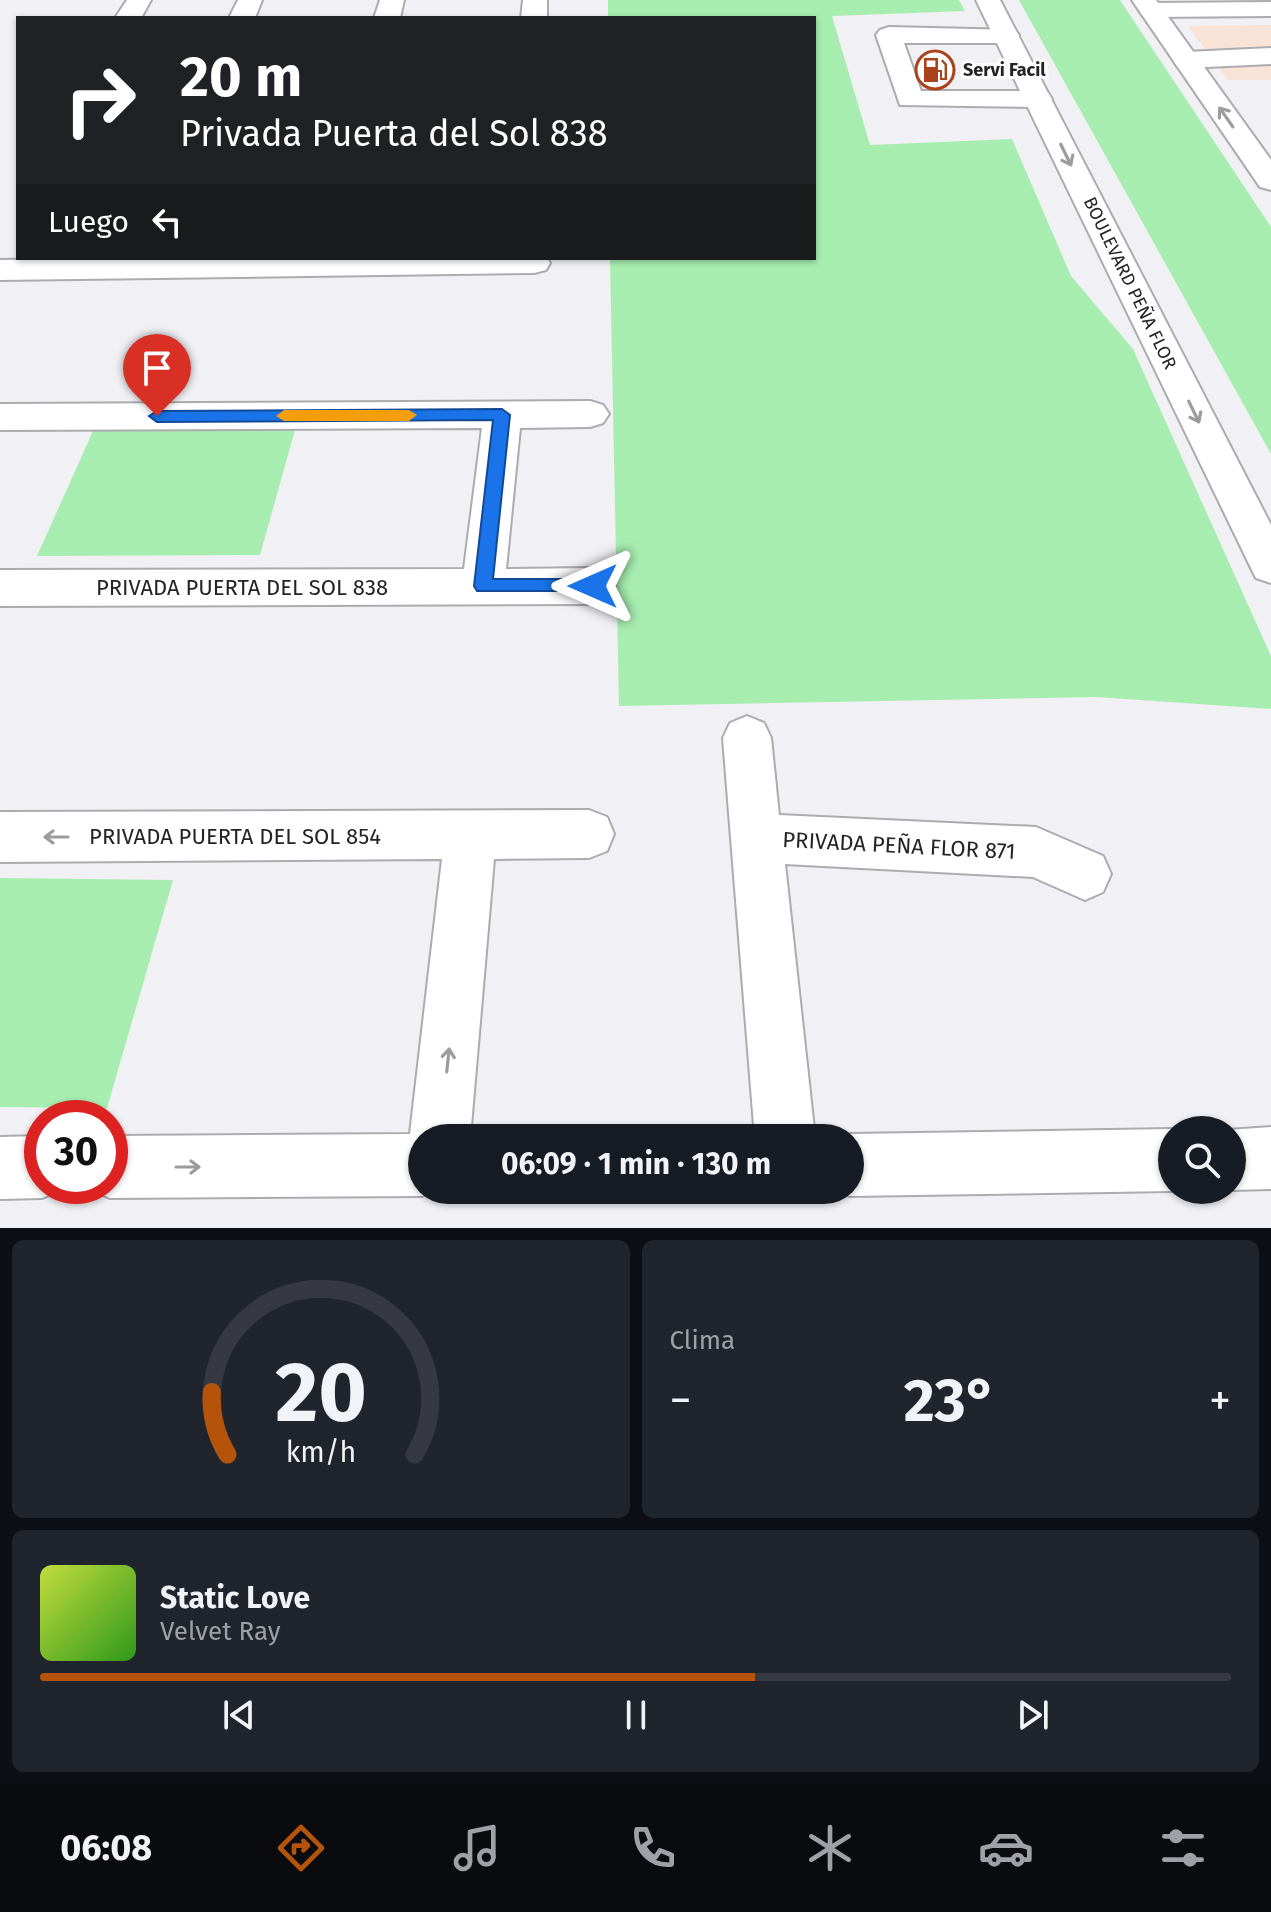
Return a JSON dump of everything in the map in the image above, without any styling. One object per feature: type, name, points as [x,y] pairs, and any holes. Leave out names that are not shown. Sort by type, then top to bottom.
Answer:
[{"type":"street","name":"BOULEVARD PEÑA FLOR","points":[[988,0],[1271,566]]},
{"type":"street","points":[[1148,5],[1271,9]]},
{"type":"street","points":[[1148,5],[1271,181]]},
{"type":"street","points":[[1006,35],[889,35],[910,99],[1038,99]]},
{"type":"street","points":[[1186,60],[1271,56]]},
{"type":"street","points":[[0,270],[534,263]]},
{"type":"street","points":[[0,417],[590,414]]},
{"type":"street","points":[[483,586],[502,415]]},
{"type":"street","name":"PRIVADA PUERTA DEL SOL 838","points":[[0,588],[593,586]]},
{"type":"street","name":"PRIVADA PEÑA FLOR 871","points":[[747,738],[784,1124]]},
{"type":"street","name":"PRIVADA PUERTA DEL SOL 854","points":[[0,837],[589,834]]},
{"type":"street","points":[[441,1124],[470,835]]},
{"type":"street","name":"PRIVADA PEÑA FLOR 871","points":[[756,838],[1036,852],[1085,874]]},
{"type":"street","points":[[1246,1159],[1271,1158]]},
{"type":"street","points":[[864,1165],[1158,1160]]},
{"type":"street","points":[[128,1167],[408,1165]]},
{"type":"street","points":[[0,1168],[24,1167]]},
{"type":"shaded area","points":[[1271,25],[1271,80],[1228,80],[1188,26]]},
{"type":"green space","points":[[608,0],[959,0],[965,11],[832,16],[870,145],[1012,139],[1071,276],[1133,349],[1271,656],[1271,709],[1096,697],[619,706],[610,260],[816,260],[816,16],[608,16]]},
{"type":"green space","points":[[1019,0],[1120,0],[1271,227],[1271,454]]},
{"type":"green space","points":[[295,430],[260,555],[37,556],[93,431]]},
{"type":"green space","points":[[0,878],[173,880],[109,1100],[24,1100],[24,1107],[0,1107]]},
{"type":"slow traffic","points":[[284,416],[409,415]]},
{"type":"place","name":"Servi Facil","points":[[935,70]]},
{"type":"route","points":[[157,416],[502,415],[483,586],[593,586]]}]
